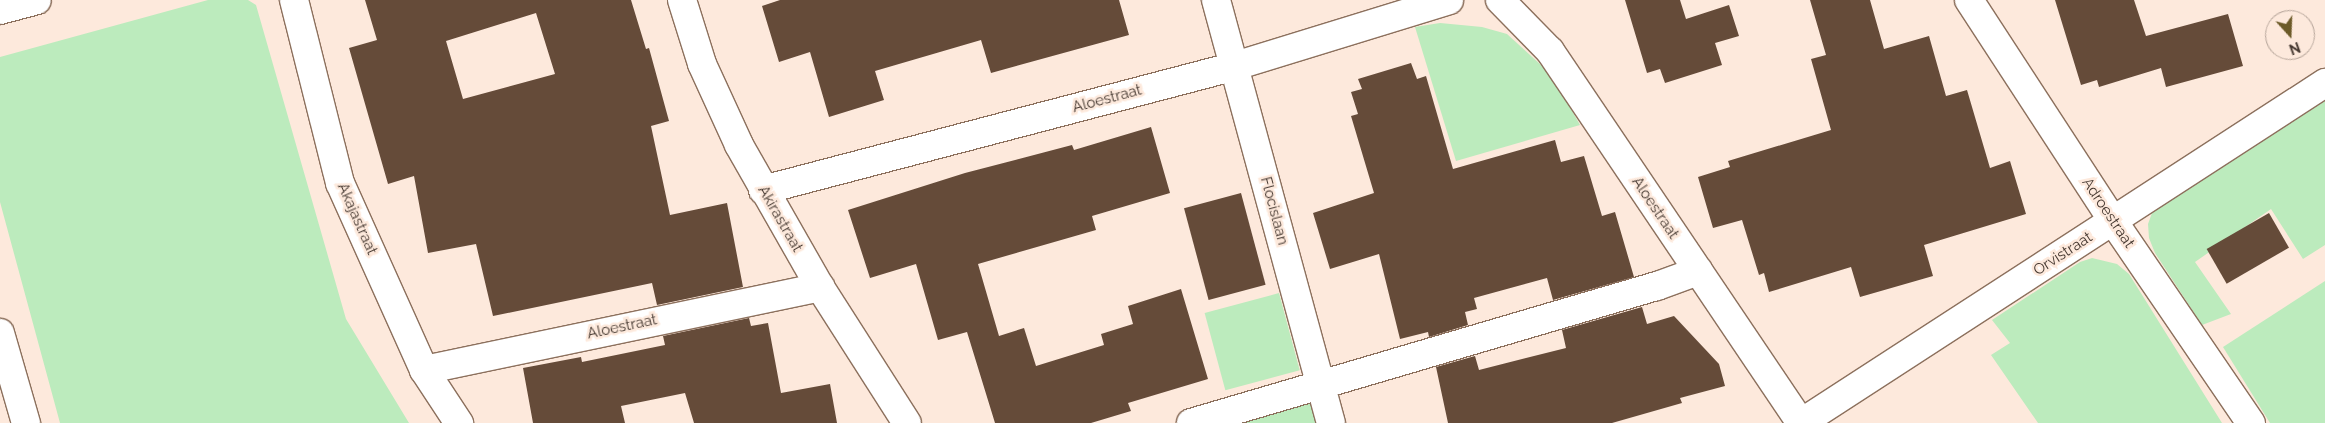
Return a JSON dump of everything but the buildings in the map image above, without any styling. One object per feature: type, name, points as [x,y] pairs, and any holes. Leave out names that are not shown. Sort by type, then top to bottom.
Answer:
[{"type":"street","points":[[0,10],[37,0]]},
{"type":"street","name":"Akajastraat","points":[[294,0],[340,184],[424,370],[459,423]]},
{"type":"street","name":"Akirastraat","points":[[682,0],[702,64],[739,145],[763,190],[820,286],[906,423]]},
{"type":"street","name":"Flocislaan","points":[[1216,0],[1331,423]]},
{"type":"street","name":"Aloestraat","points":[[763,190],[1235,66],[1449,0]]},
{"type":"street","name":"Aloestraat","points":[[1500,0],[1550,51],[1801,423]]},
{"type":"street","name":"Adroestraat","points":[[1969,0],[2113,221],[2251,423]]},
{"type":"street","name":"Orvistraat","points":[[1801,423],[2325,83]]},
{"type":"street","points":[[1191,423],[1698,271]]},
{"type":"street","name":"Aloestraat","points":[[424,370],[820,286]]},
{"type":"street","points":[[0,332],[26,423]]},
{"type":"green space","points":[[208,0],[248,0],[256,5],[346,319],[409,423],[60,423],[0,202],[0,57]]},
{"type":"green space","points":[[1440,23],[1482,27],[1507,34],[1552,75],[1580,125],[1456,161],[1415,27]]},
{"type":"green space","points":[[2325,101],[2325,245],[2303,259],[2271,209],[2195,262],[2231,314],[2202,325],[2155,253],[2149,238],[2148,224],[2152,213]]},
{"type":"green space","points":[[2092,258],[2117,264],[2129,274],[2222,423],[2038,423],[1991,355],[2010,343],[1992,320],[2080,262]]},
{"type":"green space","points":[[2325,281],[2325,423],[2270,423],[2223,347]]},
{"type":"green space","points":[[1279,293],[1300,370],[1225,390],[1205,313]]},
{"type":"green space","points":[[1305,402],[1312,404],[1318,423],[1234,423]]}]
